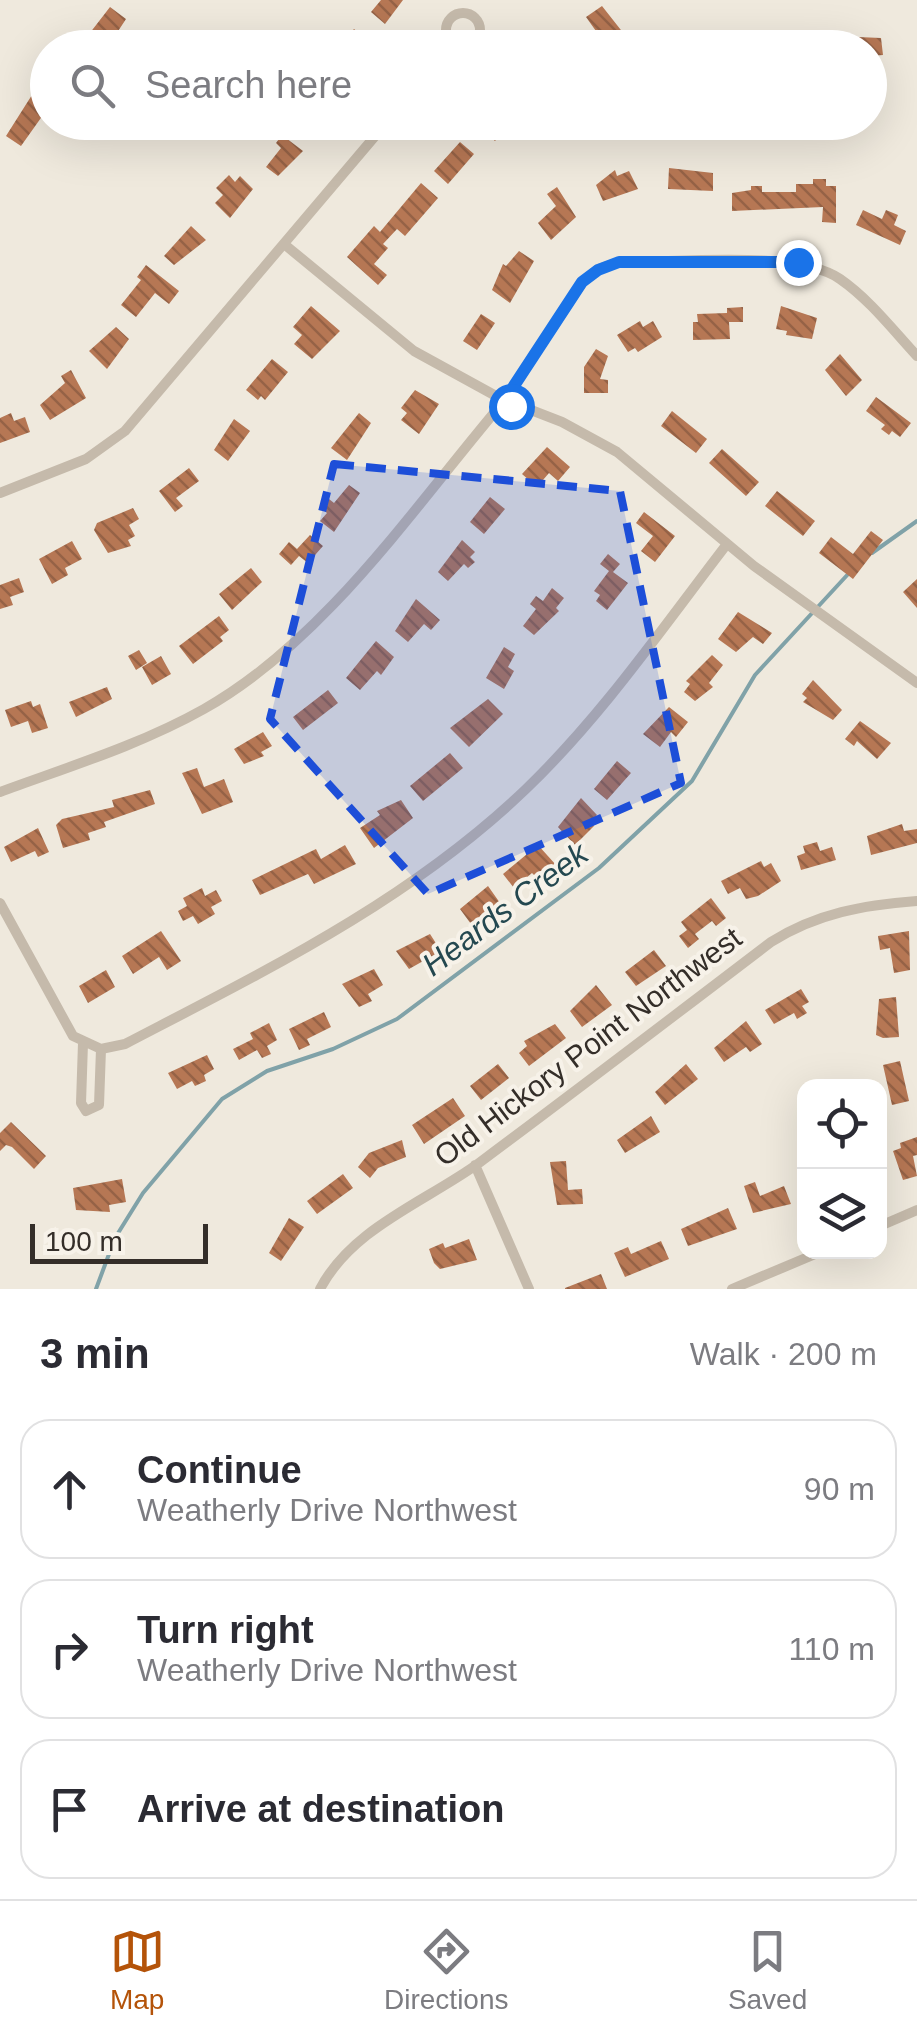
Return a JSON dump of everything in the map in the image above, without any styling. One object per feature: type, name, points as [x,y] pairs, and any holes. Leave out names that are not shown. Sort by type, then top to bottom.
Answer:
[{"type":"street","points":[[0,493],[86,459],[125,431],[371,140]]},
{"type":"street","points":[[284,244],[414,351],[509,408],[582,282],[619,262],[778,260],[808,264],[856,291],[917,356]]},
{"type":"street","points":[[512,398],[617,452],[727,544],[917,682]]},
{"type":"street","points":[[0,792],[154,735],[252,678],[325,612],[498,401]]},
{"type":"street","points":[[0,903],[66,1026],[83,1044],[101,1049],[125,1044],[312,946],[392,898],[463,844],[526,789],[585,727],[727,544]]},
{"type":"street","name":"Old Hickory Point Northwest","points":[[320,1289],[357,1240],[475,1165],[787,932],[856,907],[917,902]]},
{"type":"street","points":[[83,1044],[81,1103],[86,1110],[99,1105],[101,1049]]},
{"type":"street","points":[[475,1165],[528,1289]]},
{"type":"street","points":[[887,1223],[917,1210]]},
{"type":"street","points":[[732,1289],[803,1259]]},
{"type":"highlighted area","points":[[334,464],[620,491],[681,783],[428,894],[270,719]]},
{"type":"building","points":[[381,0],[403,0],[385,24],[371,12]]},
{"type":"building","points":[[602,6],[621,30],[595,30],[586,17]]},
{"type":"building","points":[[110,7],[126,19],[119,30],[92,30]]},
{"type":"building","points":[[30,98],[30,133],[21,146],[6,136]]},
{"type":"building","points":[[289,140],[303,151],[278,176],[266,167],[281,148],[276,143]]},
{"type":"building","points":[[460,142],[474,154],[448,184],[434,171]]},
{"type":"building","points":[[669,168],[713,173],[713,191],[668,189]]},
{"type":"building","points":[[615,170],[617,176],[629,171],[638,189],[603,201],[596,185]]},
{"type":"building","points":[[229,175],[235,182],[240,176],[253,189],[230,218],[215,203],[223,195],[216,188]]},
{"type":"building","points":[[813,179],[826,179],[826,186],[836,186],[836,223],[822,222],[823,207],[732,211],[732,193],[751,190],[751,186],[762,186],[762,192],[796,192],[796,184],[813,184]]},
{"type":"building","points":[[421,183],[438,198],[405,236],[397,229],[383,244],[388,248],[374,264],[387,275],[378,285],[347,257],[374,226],[380,232]]},
{"type":"building","points":[[557,187],[576,217],[551,240],[538,223],[556,206],[547,194]]},
{"type":"building","points":[[863,210],[882,219],[886,210],[898,215],[894,225],[906,231],[900,245],[856,225]]},
{"type":"building","points":[[191,226],[206,240],[174,265],[164,256]]},
{"type":"building","points":[[519,251],[534,261],[510,303],[492,290],[503,264],[506,266]]},
{"type":"building","points":[[146,265],[179,291],[169,304],[155,293],[136,317],[121,305],[141,280],[137,277]]},
{"type":"building","points":[[311,306],[340,331],[312,359],[294,344],[302,335],[293,327]]},
{"type":"building","points":[[781,306],[817,318],[812,339],[786,335],[787,331],[776,329]]},
{"type":"building","points":[[743,307],[743,322],[729,322],[730,339],[693,340],[697,314],[727,313],[727,308]]},
{"type":"building","points":[[481,314],[495,323],[477,350],[463,341]]},
{"type":"building","points":[[640,321],[643,327],[653,321],[662,337],[638,352],[635,348],[628,352],[617,335]]},
{"type":"building","points":[[116,327],[129,339],[107,369],[89,351]]},
{"type":"building","points":[[596,349],[608,356],[600,379],[608,380],[608,393],[584,393],[584,367]]},
{"type":"building","points":[[840,354],[862,380],[846,396],[825,370]]},
{"type":"building","points":[[272,359],[288,372],[265,400],[261,396],[258,400],[246,390]]},
{"type":"building","points":[[71,370],[86,398],[50,420],[40,405],[65,383],[61,376]]},
{"type":"building","points":[[415,390],[439,404],[419,434],[401,420],[407,413],[401,408]]},
{"type":"building","points":[[876,397],[911,423],[900,437],[881,429],[885,425],[866,411]]},
{"type":"building","points":[[672,411],[707,439],[696,453],[661,426]]},
{"type":"building","points":[[11,413],[14,421],[25,417],[30,432],[0,443],[0,418]]},
{"type":"building","points":[[359,413],[371,423],[347,460],[331,448]]},
{"type":"building","points":[[234,419],[250,431],[228,461],[214,450]]},
{"type":"building","points":[[547,447],[570,467],[558,481],[549,473],[537,487],[522,474]]},
{"type":"building","points":[[722,449],[759,482],[746,496],[709,463]]},
{"type":"building","points":[[189,468],[199,481],[176,498],[183,506],[175,512],[159,491]]},
{"type":"building","points":[[349,485],[360,493],[334,532],[320,521],[327,513],[321,508],[329,499],[334,503]]},
{"type":"building","points":[[777,491],[815,521],[803,536],[765,506]]},
{"type":"building","points":[[490,497],[505,509],[484,534],[470,522]]},
{"type":"building","points":[[133,508],[139,519],[129,525],[135,536],[128,540],[131,546],[108,553],[94,530],[97,523]]},
{"type":"building","points":[[644,512],[675,536],[655,562],[641,551],[653,536],[636,523]]},
{"type":"building","points":[[871,531],[883,540],[853,579],[819,553],[831,537],[853,554]]},
{"type":"building","points":[[310,535],[323,546],[308,563],[299,556],[291,565],[279,554],[289,542],[297,549]]},
{"type":"building","points":[[462,540],[475,552],[470,557],[475,562],[468,568],[464,564],[448,581],[438,572]]},
{"type":"building","points":[[72,541],[82,559],[65,568],[68,575],[52,584],[39,559]]},
{"type":"building","points":[[608,554],[620,564],[613,572],[628,583],[607,610],[596,601],[600,595],[594,591],[609,571],[600,564]]},
{"type":"building","points":[[251,568],[262,582],[232,610],[219,594]]},
{"type":"building","points":[[19,578],[24,592],[10,597],[13,605],[0,609],[0,585]]},
{"type":"building","points":[[917,579],[917,608],[903,592]]},
{"type":"building","points":[[552,588],[564,598],[556,608],[559,611],[534,635],[523,626],[536,609],[530,604],[536,596],[543,601]]},
{"type":"building","points":[[416,599],[440,620],[431,630],[424,624],[408,642],[395,631]]},
{"type":"building","points":[[738,612],[772,633],[763,644],[753,637],[736,652],[718,639]]},
{"type":"building","points":[[219,616],[229,630],[220,637],[223,641],[193,664],[179,646]]},
{"type":"building","points":[[376,641],[394,657],[381,675],[377,671],[360,690],[346,678]]},
{"type":"building","points":[[504,647],[515,654],[508,667],[514,671],[504,689],[486,678]]},
{"type":"building","points":[[139,650],[147,663],[136,670],[128,656]]},
{"type":"building","points":[[712,655],[723,665],[709,683],[713,687],[695,701],[684,692],[690,684],[686,681]]},
{"type":"building","points":[[161,656],[171,674],[152,685],[142,667]]},
{"type":"building","points":[[813,680],[842,710],[833,720],[803,702],[807,698],[802,694]]},
{"type":"building","points":[[107,687],[112,699],[76,717],[69,702]]},
{"type":"building","points":[[328,690],[338,703],[303,730],[293,717]]},
{"type":"building","points":[[488,699],[503,714],[469,747],[450,728]]},
{"type":"building","points":[[31,701],[33,707],[40,704],[48,728],[32,733],[28,721],[11,727],[5,710]]},
{"type":"building","points":[[669,707],[688,722],[676,737],[671,732],[660,747],[643,734]]},
{"type":"building","points":[[860,721],[891,743],[877,759],[857,741],[854,746],[845,739]]},
{"type":"building","points":[[263,732],[272,746],[261,752],[264,756],[244,764],[234,749]]},
{"type":"building","points":[[450,753],[463,768],[423,801],[410,786]]},
{"type":"building","points":[[617,761],[631,773],[607,800],[594,789]]},
{"type":"building","points":[[197,768],[204,787],[224,779],[233,802],[202,814],[182,773]]},
{"type":"building","points":[[150,790],[155,804],[104,822],[106,827],[88,833],[90,840],[63,848],[56,825],[62,819],[114,807],[112,800]]},
{"type":"building","points":[[581,798],[597,815],[590,822],[594,826],[575,845],[558,827]]},
{"type":"building","points":[[401,800],[413,818],[374,848],[360,828],[380,815],[377,811]]},
{"type":"building","points":[[902,824],[904,831],[917,829],[917,843],[871,855],[867,836]]},
{"type":"building","points":[[38,828],[49,852],[38,857],[35,851],[11,862],[4,847]]},
{"type":"building","points":[[817,842],[820,851],[832,847],[836,860],[801,870],[797,856],[805,853],[803,846]]},
{"type":"building","points":[[345,845],[356,864],[314,884],[308,874],[260,895],[252,880],[316,849],[321,859]]},
{"type":"building","points":[[538,845],[556,865],[536,877],[532,873],[514,888],[503,874]]},
{"type":"building","points":[[761,861],[764,867],[771,863],[781,881],[746,899],[740,888],[728,894],[721,881]]},
{"type":"building","points":[[488,886],[500,903],[471,924],[460,909]]},
{"type":"building","points":[[202,888],[205,896],[216,890],[222,901],[211,907],[215,914],[198,924],[193,916],[183,921],[178,911],[187,906],[183,898]]},
{"type":"building","points":[[711,898],[726,918],[716,926],[712,921],[695,934],[699,939],[688,948],[679,936],[687,930],[681,922]]},
{"type":"building","points":[[161,931],[181,961],[167,970],[159,957],[133,974],[122,956]]},
{"type":"building","points":[[909,931],[910,970],[894,973],[890,948],[880,950],[878,936]]},
{"type":"building","points":[[430,934],[441,951],[409,969],[396,951]]},
{"type":"building","points":[[654,950],[666,966],[636,986],[625,972]]},
{"type":"building","points":[[374,969],[383,985],[368,994],[372,1001],[359,1007],[342,984]]},
{"type":"building","points":[[106,970],[115,987],[88,1003],[79,986]]},
{"type":"building","points":[[596,985],[612,1005],[582,1027],[570,1011]]},
{"type":"building","points":[[801,989],[809,1002],[802,1006],[807,1013],[797,1019],[794,1013],[774,1024],[765,1010]]},
{"type":"building","points":[[896,997],[899,1037],[883,1038],[876,1035],[879,999]]},
{"type":"building","points":[[324,1012],[331,1027],[307,1039],[310,1045],[299,1050],[289,1029]]},
{"type":"building","points":[[746,1021],[762,1044],[750,1052],[746,1047],[724,1062],[714,1048]]},
{"type":"building","points":[[269,1023],[277,1040],[267,1046],[271,1054],[262,1058],[257,1050],[239,1060],[233,1049],[253,1039],[250,1033]]},
{"type":"building","points":[[555,1024],[566,1038],[529,1066],[519,1053],[527,1046],[524,1041]]},
{"type":"building","points":[[207,1055],[214,1069],[204,1075],[206,1081],[195,1086],[192,1081],[177,1089],[168,1073]]},
{"type":"building","points":[[900,1061],[909,1101],[892,1105],[883,1065]]},
{"type":"building","points":[[498,1064],[509,1078],[481,1100],[470,1086]]},
{"type":"building","points":[[686,1064],[698,1079],[665,1105],[655,1092]]},
{"type":"building","points":[[453,1098],[465,1116],[424,1144],[412,1125]]},
{"type":"building","points":[[651,1116],[660,1132],[625,1153],[617,1140]]},
{"type":"building","points":[[11,1122],[46,1156],[34,1169],[12,1147],[6,1145],[0,1151],[0,1133]]},
{"type":"building","points":[[917,1137],[917,1155],[913,1156],[917,1176],[903,1180],[893,1151],[901,1148],[900,1143]]},
{"type":"building","points":[[402,1140],[406,1157],[378,1168],[370,1178],[358,1167],[369,1153]]},
{"type":"building","points":[[566,1161],[568,1190],[582,1189],[583,1204],[557,1205],[550,1162]]},
{"type":"building","points":[[343,1174],[353,1188],[317,1214],[307,1201]]},
{"type":"building","points":[[122,1179],[126,1202],[109,1205],[110,1212],[76,1210],[73,1188]]},
{"type":"building","points":[[755,1182],[760,1196],[784,1186],[791,1204],[753,1213],[744,1186]]},
{"type":"building","points":[[728,1208],[737,1229],[688,1246],[681,1229]]},
{"type":"building","points":[[289,1218],[304,1227],[281,1261],[269,1253]]},
{"type":"building","points":[[469,1239],[477,1260],[440,1269],[434,1263],[429,1249]]},
{"type":"building","points":[[661,1241],[669,1259],[625,1277],[614,1253],[628,1247],[631,1254]]},
{"type":"building","points":[[601,1274],[607,1289],[565,1289],[565,1288]]},
{"type":"waterway","name":"Heards Creek","points":[[872,553],[917,521]]},
{"type":"waterway","name":"Heards Creek","points":[[96,1289],[115,1238],[143,1193],[222,1099],[267,1071],[333,1049],[397,1019],[599,868],[692,781],[755,675],[850,572]]},
{"type":"route","points":[[511,406],[514,398],[510,392],[582,282],[598,270],[619,262],[798,262]]}]
